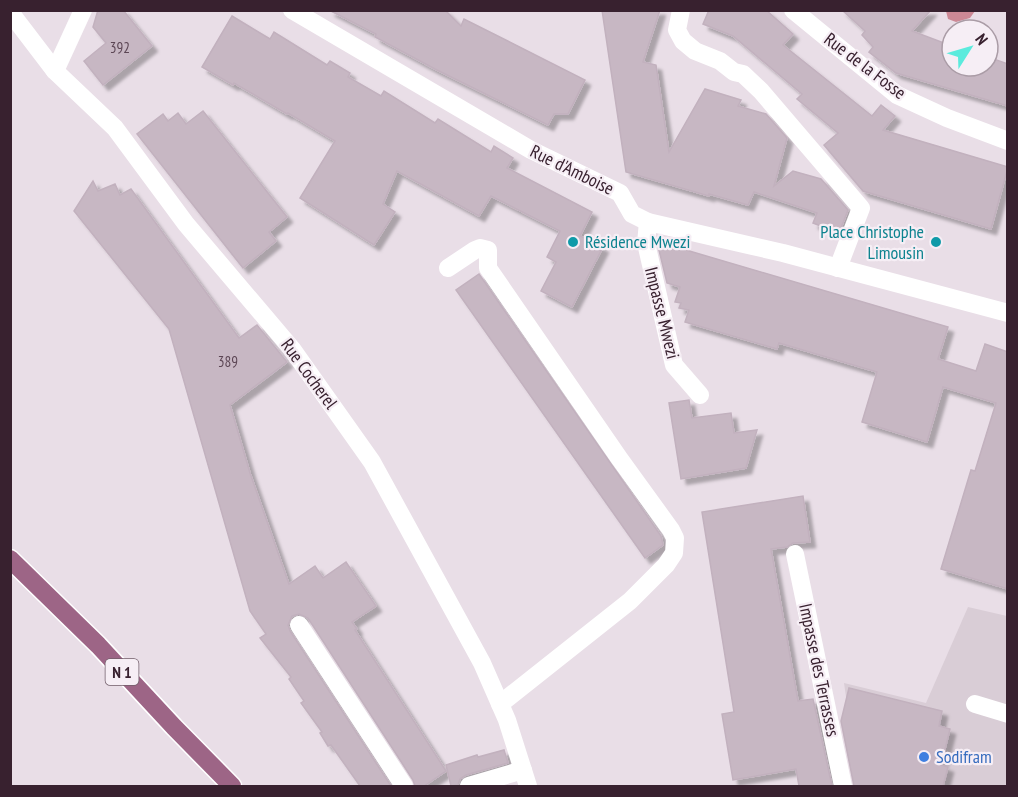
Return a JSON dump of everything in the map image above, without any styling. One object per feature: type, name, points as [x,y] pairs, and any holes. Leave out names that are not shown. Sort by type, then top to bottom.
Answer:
[{"type":"main road","name":"N 1","points":[[10,559],[98,645],[232,786]]},
{"type":"street","points":[[55,71],[83,10]]},
{"type":"street","name":"Rue d'Amboise","points":[[292,10],[531,150],[620,193],[632,214],[648,222],[838,268],[1008,313]]},
{"type":"street","points":[[681,10],[676,30],[683,41],[695,51],[720,61],[734,72],[743,74],[861,208],[838,268]]},
{"type":"street","name":"Rue de la Fosse","points":[[793,10],[897,94],[947,118],[1008,141]]},
{"type":"street","name":"Rue Cocherel","points":[[10,12],[55,71],[116,128],[186,224],[292,349],[366,453],[482,663],[500,704],[526,778]]},
{"type":"street","name":"Impasse Mwezi","points":[[648,222],[646,243],[674,365],[700,395]]},
{"type":"street","points":[[448,268],[475,250],[480,248],[488,250],[488,268],[675,538],[674,554],[630,601],[500,704]]},
{"type":"street","name":"Impasse des Terrasses","points":[[795,554],[843,786]]},
{"type":"street","points":[[299,625],[404,786]]},
{"type":"street","points":[[975,704],[1008,714]]},
{"type":"street","points":[[469,786],[526,778]]},
{"type":"shaded area","points":[[975,10],[970,18],[948,18],[946,11]]},
{"type":"shaded area","points":[[968,607],[1007,616],[1007,786],[859,786],[844,683],[926,703]]},
{"type":"building","points":[[98,10],[123,10],[152,46],[103,85],[84,61],[106,43],[93,27]]},
{"type":"building","points":[[329,10],[445,10],[461,26],[464,19],[585,80],[568,114],[554,114],[548,125],[435,69],[375,37],[376,34]]},
{"type":"building","points":[[602,10],[660,10],[643,62],[656,65],[669,152],[705,89],[741,100],[738,106],[766,114],[787,138],[774,186],[793,171],[821,179],[848,210],[839,233],[813,223],[817,213],[754,192],[748,205],[626,172]]},
{"type":"building","points":[[709,10],[766,10],[793,34],[783,45],[872,116],[881,105],[895,116],[883,130],[1008,167],[991,229],[863,191],[824,145],[838,133],[797,99],[802,94],[733,36],[703,24]]},
{"type":"building","points":[[842,10],[931,10],[912,31],[940,42],[940,78],[1000,78],[1000,61],[1008,64],[1008,106],[896,73],[869,52],[873,47],[862,35],[865,31]]},
{"type":"building","points":[[232,16],[270,39],[274,32],[327,65],[330,61],[350,73],[348,77],[381,96],[384,91],[435,123],[438,119],[491,152],[494,146],[513,158],[507,168],[592,212],[580,236],[603,247],[572,307],[541,291],[556,262],[547,257],[560,231],[491,196],[479,216],[397,171],[383,204],[395,212],[374,245],[300,198],[335,141],[202,67]]},
{"type":"building","points":[[203,111],[287,217],[269,232],[276,241],[243,268],[137,134],[163,114],[168,121],[178,113],[186,124]]},
{"type":"building","points":[[93,181],[98,191],[115,184],[120,195],[131,189],[239,338],[257,325],[287,362],[230,405],[250,473],[289,584],[315,566],[323,578],[346,562],[376,606],[352,622],[446,771],[424,786],[415,786],[308,618],[299,614],[292,616],[288,625],[290,631],[391,786],[360,786],[331,745],[328,746],[320,733],[322,732],[301,703],[304,701],[289,679],[291,677],[260,638],[266,634],[250,611],[169,329],[74,211]]},
{"type":"building","points":[[669,245],[948,327],[938,359],[976,371],[985,344],[1008,352],[1008,589],[941,569],[971,470],[975,471],[996,403],[943,387],[927,442],[862,422],[877,372],[779,343],[777,349],[685,322],[689,310],[679,308],[681,303],[675,302],[680,287],[667,283],[658,246]]},
{"type":"building","points":[[479,274],[661,536],[663,545],[645,558],[456,290]]},
{"type":"building","points":[[689,400],[692,418],[731,413],[734,433],[757,430],[746,468],[681,479],[669,403]]},
{"type":"building","points":[[803,496],[810,542],[793,543],[787,547],[771,549],[798,701],[813,699],[832,786],[799,786],[796,769],[733,780],[722,714],[734,712],[702,512]]},
{"type":"building","points":[[849,688],[942,711],[939,726],[950,729],[941,765],[948,767],[943,786],[854,786],[841,721]]},
{"type":"building","points":[[504,750],[508,763],[466,775],[460,779],[458,785],[451,786],[446,765],[477,755],[478,757]]},
{"type":"place","name":"Résidence Mwezi","points":[[573,242]]},
{"type":"place","name":"Place Christophe Limousin","points":[[936,242]]},
{"type":"place","name":"Sodifram","points":[[924,757]]}]
